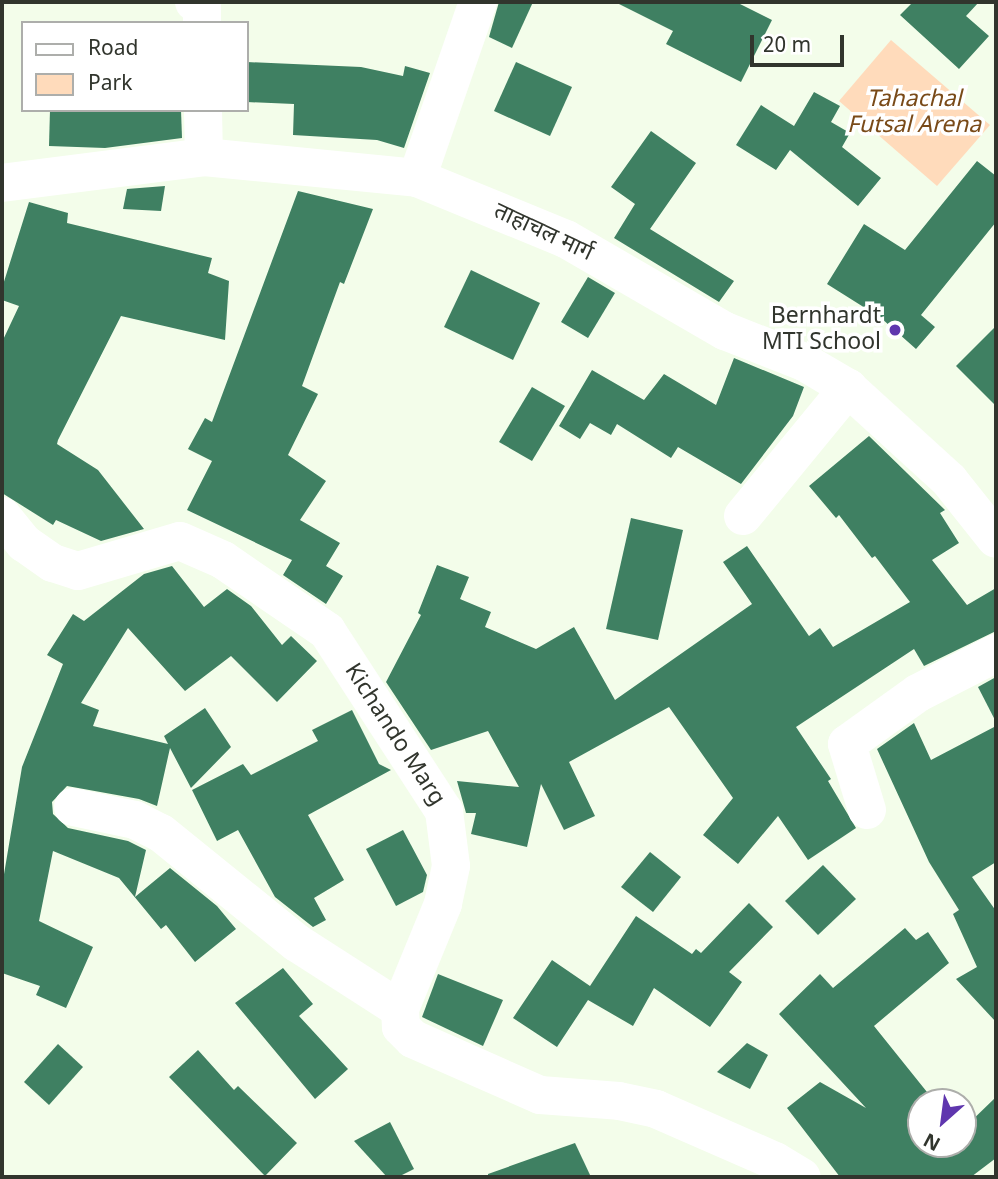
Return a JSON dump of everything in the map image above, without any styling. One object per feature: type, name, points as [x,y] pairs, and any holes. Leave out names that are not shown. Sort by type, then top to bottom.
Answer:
[{"type":"street","points":[[194,2],[202,8],[202,21]]},
{"type":"street","points":[[417,178],[478,2]]},
{"type":"street","points":[[203,112],[204,157]]},
{"type":"street","name":"ताहाचल मार्ग","points":[[4,189],[204,157],[417,178],[566,239],[724,331],[804,362],[848,388],[949,480],[996,539]]},
{"type":"street","points":[[743,516],[848,388]]},
{"type":"street","name":"Kichando Marg","points":[[2,516],[24,542],[52,563],[78,570],[180,541],[223,560],[327,631],[444,811],[451,866],[443,904],[400,1009]]},
{"type":"street","points":[[867,810],[847,744],[918,693],[996,653]]},
{"type":"street","points":[[73,807],[135,820],[161,833],[297,943],[400,1009],[401,1027],[412,1039],[506,1083],[540,1095],[620,1101],[656,1109],[775,1160],[802,1177]]},
{"type":"green space","name":"Tahachal Futsal Arena","points":[[891,40],[990,125],[937,186],[839,101]]},
{"type":"building","points":[[499,2],[533,2],[512,48],[489,37]]},
{"type":"building","points":[[615,2],[736,2],[772,20],[741,82],[666,44],[673,31]]},
{"type":"building","points":[[913,2],[979,2],[966,16],[989,36],[959,69],[900,15]]},
{"type":"building","points":[[248,62],[361,67],[403,76],[405,66],[430,73],[404,148],[377,140],[293,135],[294,104],[248,102]]},
{"type":"building","points":[[516,62],[572,87],[550,136],[494,111]]},
{"type":"building","points":[[814,92],[840,106],[831,122],[850,133],[842,147],[881,178],[858,206],[790,150],[776,170],[736,145],[761,105],[794,126]]},
{"type":"building","points":[[50,112],[181,112],[182,138],[105,148],[49,146]]},
{"type":"building","points":[[651,131],[696,163],[650,229],[734,281],[719,302],[614,238],[635,204],[611,187]]},
{"type":"building","points":[[977,161],[996,176],[996,222],[921,315],[935,327],[916,349],[881,318],[827,284],[864,224],[905,250]]},
{"type":"building","points":[[165,186],[161,211],[123,209],[127,189]]},
{"type":"building","points":[[298,191],[373,209],[344,284],[340,282],[302,386],[318,394],[288,455],[326,481],[300,520],[340,543],[326,566],[343,576],[326,604],[283,575],[292,560],[187,510],[212,461],[188,449],[205,418],[212,422]]},
{"type":"building","points":[[29,202],[68,213],[67,223],[212,258],[208,273],[229,281],[225,340],[121,316],[58,440],[57,444],[98,470],[144,529],[101,541],[56,520],[53,525],[2,493],[2,342],[19,306],[2,300],[2,288]]},
{"type":"building","points":[[471,270],[540,303],[513,360],[444,327]]},
{"type":"building","points":[[588,277],[615,293],[588,338],[561,322]]},
{"type":"building","points":[[996,326],[996,406],[956,366]]},
{"type":"building","points":[[734,358],[804,387],[793,416],[741,484],[678,447],[671,458],[617,424],[611,435],[590,423],[580,439],[559,426],[592,370],[644,400],[664,374],[716,405]]},
{"type":"building","points":[[532,387],[565,406],[532,461],[499,442]]},
{"type":"building","points":[[869,436],[945,510],[940,513],[959,543],[932,560],[967,605],[996,588],[996,631],[924,666],[914,649],[796,727],[831,779],[828,781],[856,828],[808,860],[778,816],[738,864],[703,835],[733,798],[669,707],[569,762],[595,816],[564,830],[541,784],[527,847],[471,834],[476,813],[466,813],[457,781],[519,787],[488,731],[431,750],[386,682],[421,615],[418,613],[437,565],[469,577],[460,599],[491,612],[485,627],[536,649],[574,627],[615,700],[752,604],[723,562],[747,546],[809,636],[820,628],[833,647],[910,602],[875,556],[872,558],[839,515],[836,518],[809,486]]},
{"type":"building","points":[[631,518],[683,530],[658,640],[606,629]]},
{"type":"building","points":[[172,566],[204,607],[227,589],[251,606],[282,645],[291,636],[317,661],[277,702],[231,656],[185,691],[128,628],[81,703],[99,710],[93,726],[168,744],[164,736],[205,708],[231,747],[191,788],[170,748],[157,806],[139,799],[67,786],[52,802],[53,814],[68,828],[128,841],[146,850],[135,897],[170,868],[217,906],[236,929],[195,962],[166,925],[161,929],[119,878],[53,851],[39,921],[93,947],[66,1008],[36,995],[40,986],[2,973],[2,886],[22,767],[63,664],[47,655],[73,614],[84,621],[144,574]]},
{"type":"building","points":[[996,677],[996,722],[978,687]]},
{"type":"building","points":[[352,710],[379,764],[391,770],[308,815],[344,880],[314,898],[326,920],[313,927],[275,897],[238,830],[217,841],[192,790],[243,764],[251,775],[318,741],[312,730]]},
{"type":"building","points":[[914,723],[931,760],[996,726],[996,862],[972,877],[996,911],[996,1022],[956,979],[977,967],[953,914],[959,910],[929,862],[877,749]]},
{"type":"building","points":[[403,830],[427,875],[423,892],[396,906],[366,849]]},
{"type":"building","points":[[650,852],[681,877],[653,912],[621,887]]},
{"type":"building","points":[[823,865],[856,899],[818,935],[785,901]]},
{"type":"building","points":[[749,903],[773,927],[729,972],[742,982],[710,1027],[654,988],[633,1026],[588,1000],[557,1047],[513,1018],[552,960],[590,986],[636,916],[692,954],[696,949],[701,953]]},
{"type":"building","points":[[905,928],[916,940],[928,932],[949,963],[874,1026],[924,1088],[907,1088],[907,1158],[977,1158],[977,1115],[996,1097],[996,1158],[971,1177],[840,1177],[787,1108],[820,1082],[866,1108],[779,1014],[820,974],[833,988]]},
{"type":"building","points":[[283,968],[313,1004],[299,1016],[348,1069],[315,1099],[235,1003]]},
{"type":"building","points":[[438,974],[503,1000],[483,1046],[422,1017]]},
{"type":"building","points":[[747,1043],[768,1055],[750,1089],[717,1072]]},
{"type":"building","points":[[58,1044],[83,1067],[49,1105],[24,1082]]},
{"type":"building","points":[[198,1050],[234,1090],[238,1086],[297,1143],[265,1176],[169,1077]]},
{"type":"building","points":[[390,1122],[414,1169],[398,1177],[387,1177],[354,1141]]},
{"type":"building","points":[[575,1143],[591,1177],[488,1177],[488,1174]]},
{"type":"place","name":"Bernhardt MTI School","points":[[895,330]]}]
